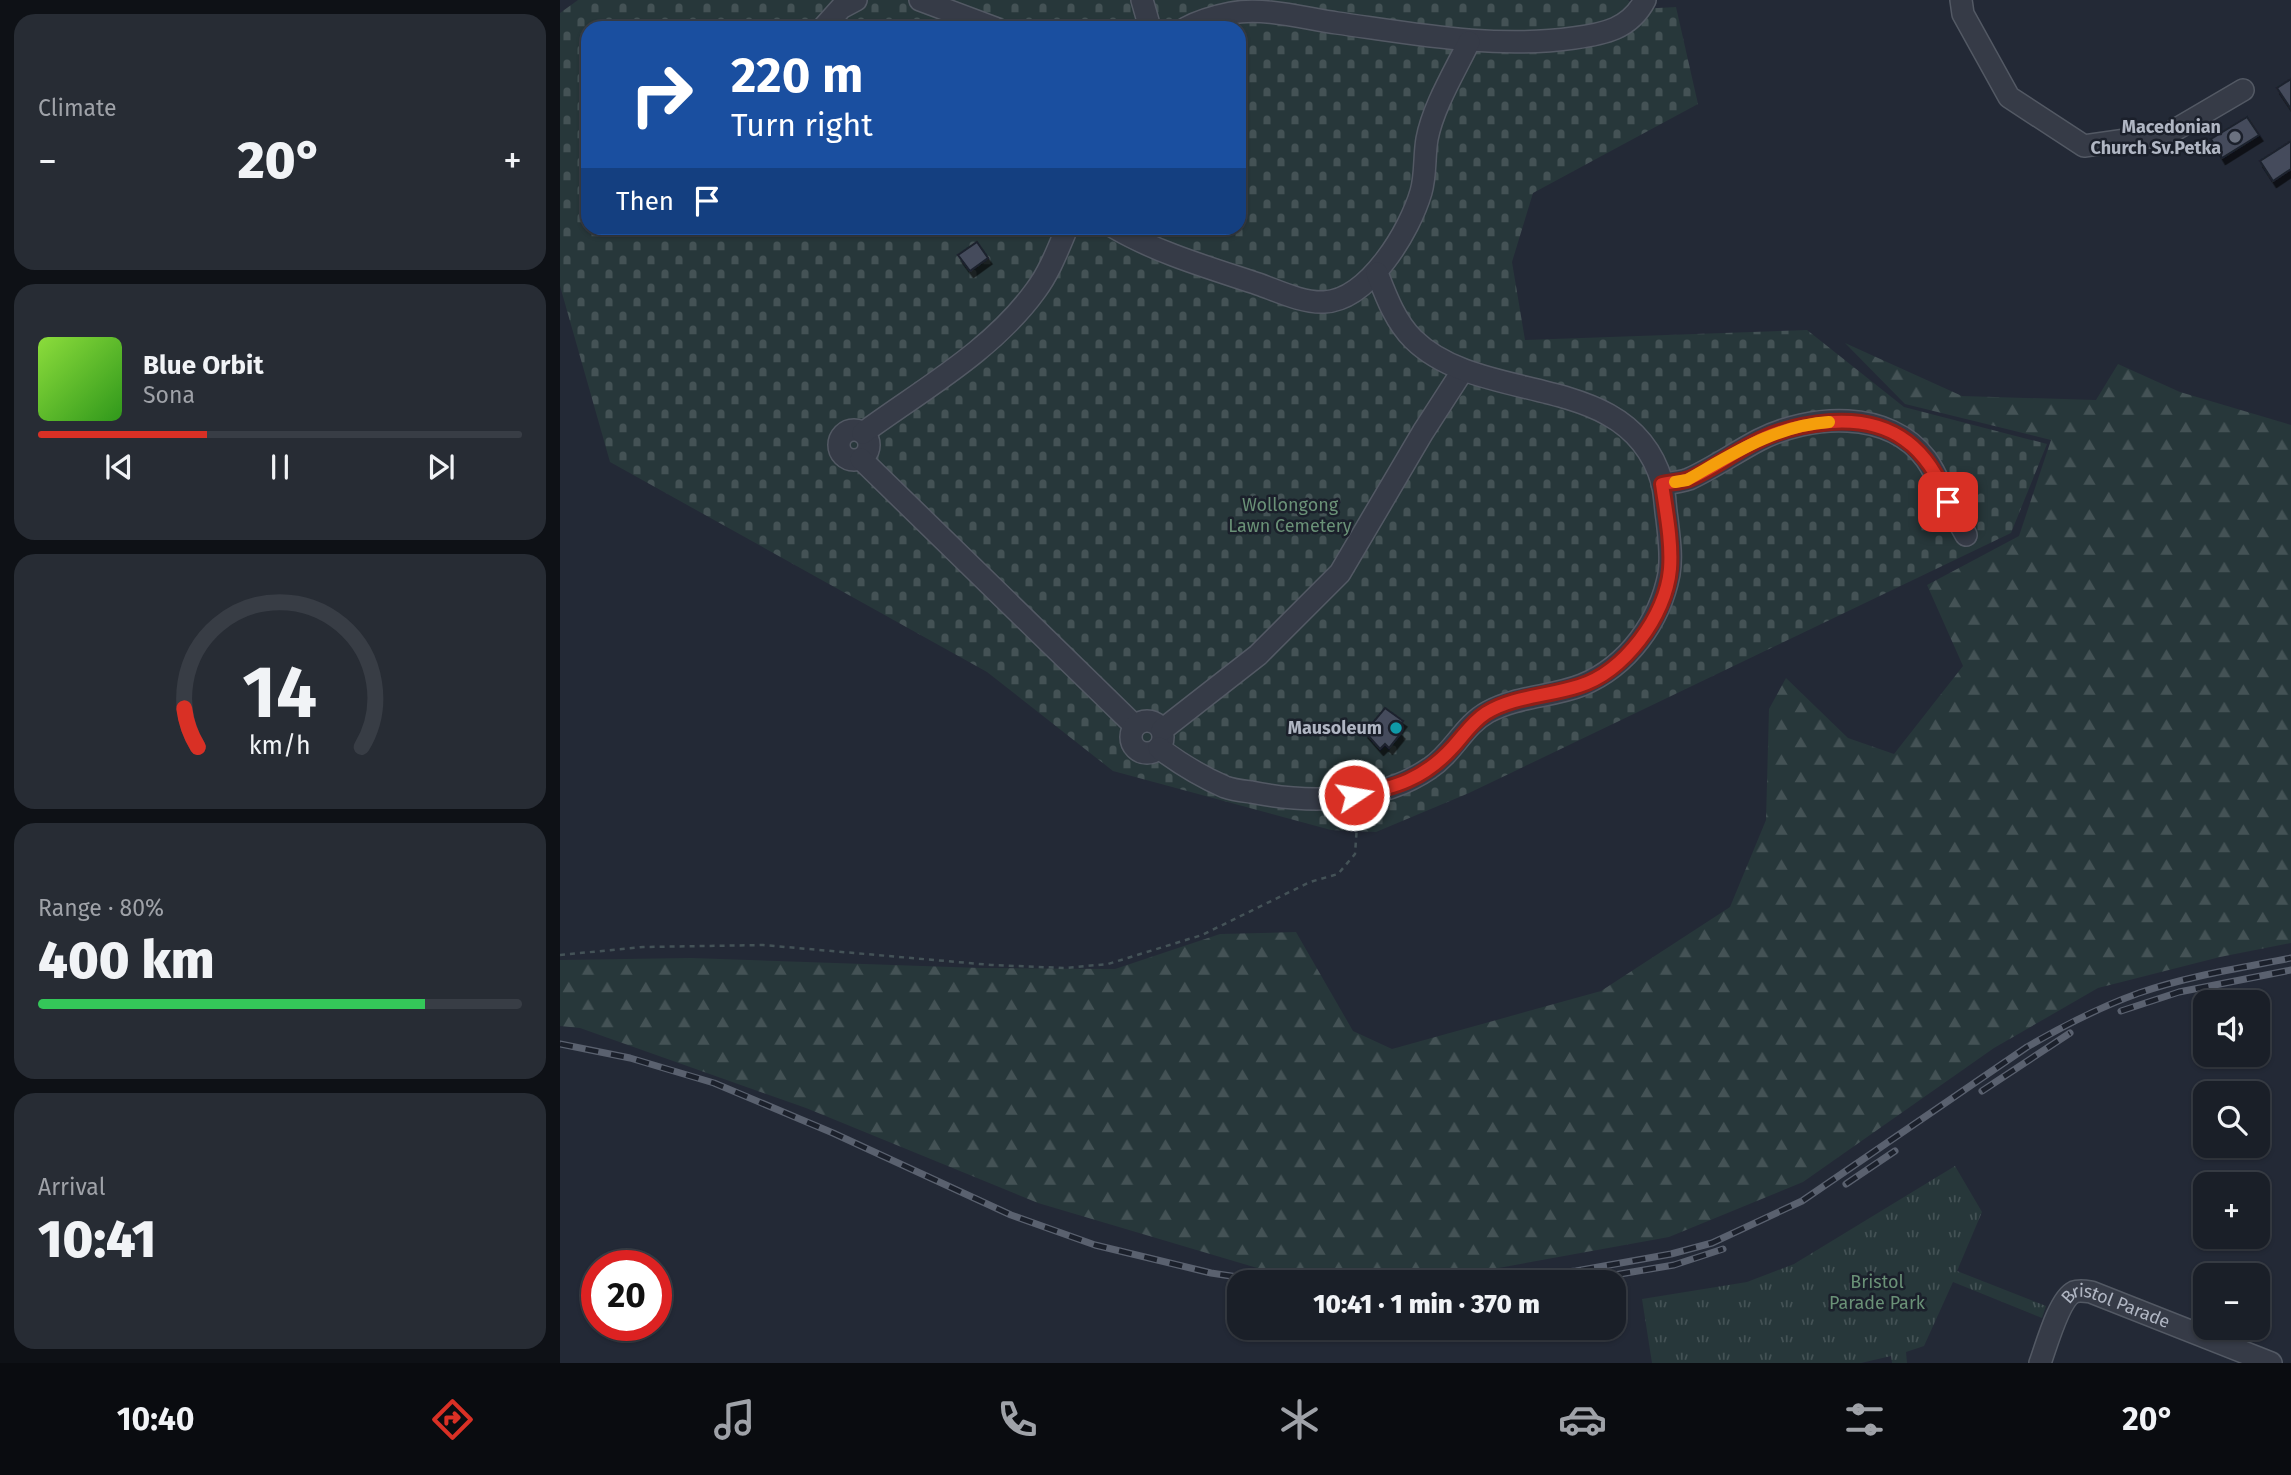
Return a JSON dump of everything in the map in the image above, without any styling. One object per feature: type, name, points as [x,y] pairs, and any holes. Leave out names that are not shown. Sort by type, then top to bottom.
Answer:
[{"type":"street","points":[[829,21],[841,8],[856,0]]},
{"type":"street","points":[[920,0],[976,21]]},
{"type":"street","points":[[1142,0],[1148,21]]},
{"type":"street","points":[[1961,0],[1963,14],[2009,97],[2084,146],[2168,134],[2243,90]]},
{"type":"street","points":[[1208,21],[1233,13],[1270,13],[1469,42],[1550,41],[1595,35],[1625,25],[1642,5]]},
{"type":"street","points":[[1128,235],[1207,267],[1292,296],[1324,302],[1346,296],[1377,272],[1405,230],[1422,191],[1427,138],[1469,42]]},
{"type":"street","points":[[1064,235],[1038,288],[1008,324],[963,362],[863,433],[867,437],[869,447],[861,459],[1135,726],[1131,738],[1136,749],[1148,753],[1160,739],[1258,655],[1340,573],[1463,370]]},
{"type":"street","points":[[1160,739],[1176,760],[1226,787],[1273,797],[1307,799],[1345,797],[1382,790],[1410,781],[1433,766],[1454,747],[1470,725],[1488,711],[1581,686],[1598,677],[1632,650],[1654,620],[1670,572],[1670,549],[1662,484],[1650,454],[1639,440],[1626,427],[1601,411],[1568,397],[1463,370],[1428,351],[1412,338],[1391,309],[1377,272]]},
{"type":"street","points":[[1662,484],[1687,480],[1762,438],[1785,429],[1806,424],[1845,421],[1877,425],[1897,433],[1925,457],[1966,535]]},
{"type":"street","name":"Bristol Parade","points":[[2040,1363],[2063,1304],[2074,1292],[2082,1290],[2271,1363]]},
{"type":"path","points":[[560,956],[643,947],[763,945],[991,965],[1065,968],[1108,964],[1202,935],[1310,882],[1338,874],[1355,855],[1357,825]]},
{"type":"green space","name":"Wollongong Lawn Cemetery","points":[[578,0],[1628,0],[1640,9],[1676,7],[1698,104],[1533,193],[1512,262],[1525,340],[1807,330],[1904,407],[2047,444],[2011,533],[1469,793],[1376,832],[1331,830],[1113,771],[987,672],[610,462],[560,286],[560,13]]},
{"type":"green space","points":[[1845,343],[1962,396],[2096,400],[2118,364],[2180,392],[2291,425],[2291,943],[2220,957],[2098,988],[1994,1048],[1803,1182],[1669,1237],[1488,1270],[1264,1270],[1038,1203],[806,1108],[580,1028],[560,1026],[560,960],[691,958],[981,968],[1115,969],[1220,934],[1296,932],[1353,1031],[1392,1049],[1601,991],[1730,907],[1766,820],[1769,709],[1786,678],[1848,738],[1894,754],[1963,666],[1927,585],[2019,536],[2051,440],[1905,404]]},
{"type":"green space","name":"Bristol Parade Park","points":[[1955,1166],[1982,1212],[1957,1271],[2046,1306],[2042,1318],[1953,1282],[1924,1346],[1906,1352],[1907,1363],[1892,1363],[1891,1356],[1861,1363],[1652,1363],[1642,1299],[1747,1282],[1794,1264]]},
{"type":"building","points":[[2291,79],[2291,109],[2277,88]]},
{"type":"building","name":"Macedonian Church Sv.Petka","points":[[2247,117],[2259,135],[2222,158],[2211,139]]},
{"type":"building","points":[[2291,141],[2291,169],[2273,181],[2260,161]]},
{"type":"building","points":[[977,242],[988,258],[970,271],[958,255]]},
{"type":"building","name":"Mausoleum","points":[[1385,708],[1403,721],[1397,729],[1401,733],[1389,748],[1385,744],[1380,749],[1365,732]]},
{"type":"railway","points":[[1582,1270],[1671,1254],[1712,1243],[1802,1201],[2027,1047],[2124,998],[2176,982],[2291,958]]},
{"type":"railway","points":[[2121,1011],[2179,992],[2291,970]]},
{"type":"railway","points":[[1982,1091],[2070,1033]]},
{"type":"railway","points":[[560,1044],[630,1058],[714,1083],[833,1133],[1011,1215],[1095,1245],[1227,1275]]},
{"type":"railway","points":[[1846,1184],[1895,1151]]},
{"type":"railway","points":[[1626,1273],[1674,1265],[1723,1249]]},
{"type":"slow traffic","points":[[1675,482],[1687,480],[1762,438],[1785,429],[1829,422]]},
{"type":"place","name":"Macedonian Church Sv.Petka","points":[[2235,137]]},
{"type":"place","name":"Mausoleum","points":[[1396,728]]},
{"type":"route","points":[[1354,795],[1410,781],[1433,766],[1454,747],[1470,725],[1488,711],[1581,686],[1598,677],[1632,650],[1654,620],[1670,572],[1662,484],[1687,480],[1762,438],[1785,429],[1806,424],[1845,421],[1877,425],[1897,433],[1912,444],[1935,472],[1948,502]]}]
